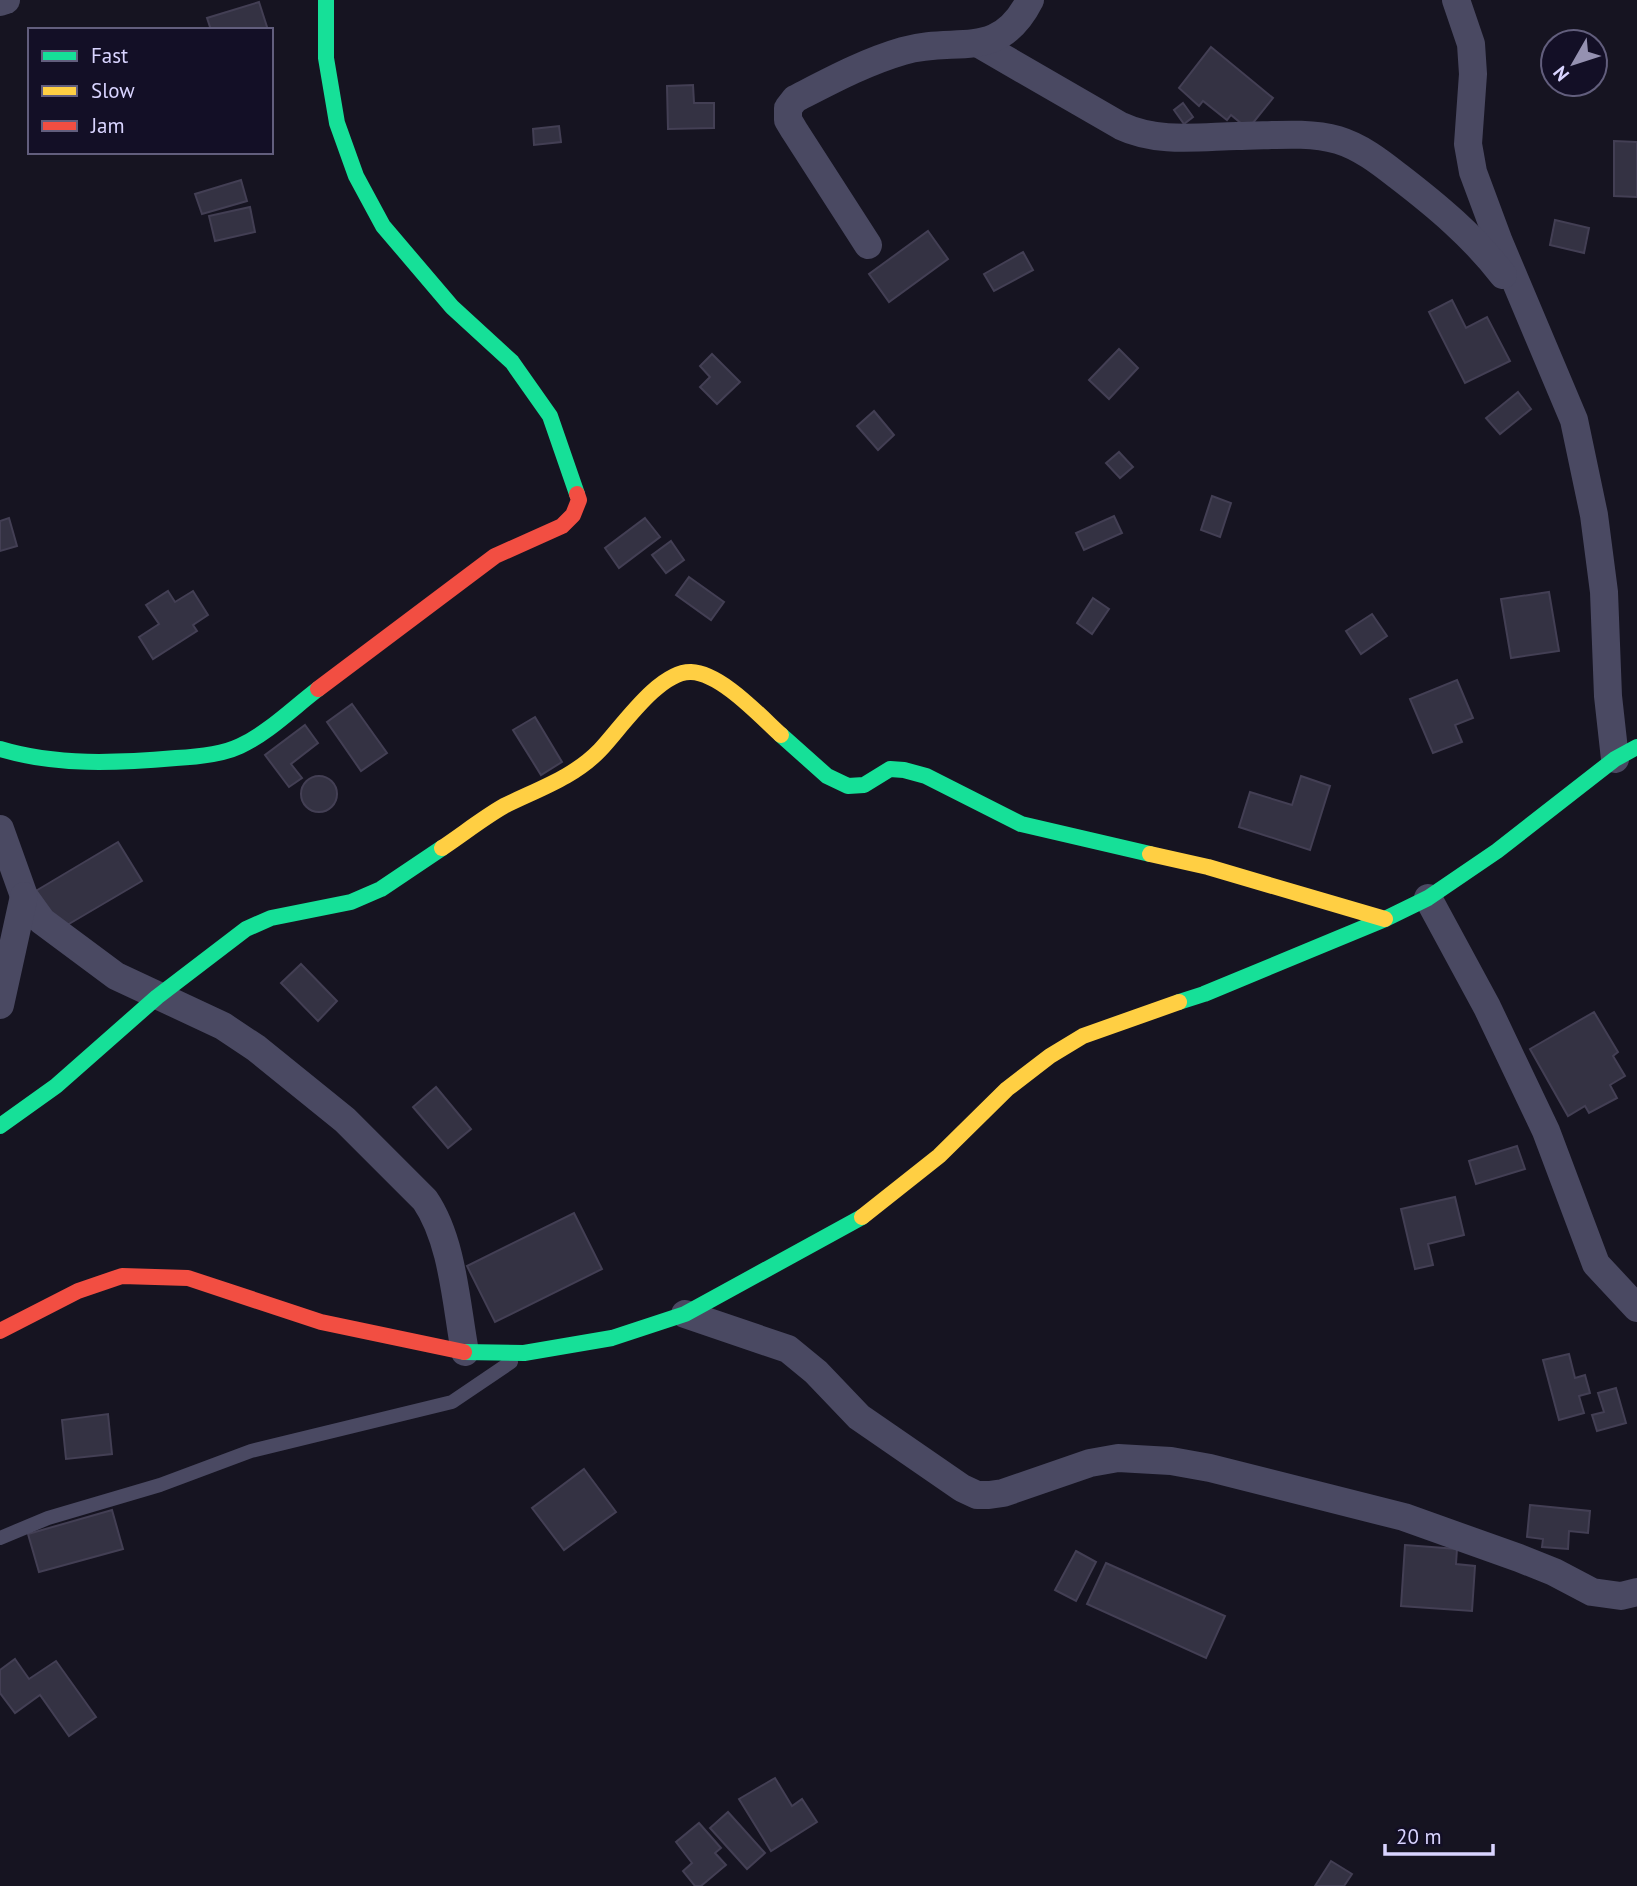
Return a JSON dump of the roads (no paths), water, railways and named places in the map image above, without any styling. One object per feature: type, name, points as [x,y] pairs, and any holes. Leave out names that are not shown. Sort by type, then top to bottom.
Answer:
[{"type":"street","points":[[0,2],[6,0]]},
{"type":"street","points":[[0,749],[42,760],[114,761],[205,756],[237,748],[495,556],[562,526],[578,507],[574,481],[550,416],[512,362],[453,307],[383,226],[356,176],[337,123],[326,58],[326,0]]},
{"type":"street","points":[[868,245],[788,120],[788,108],[795,99],[873,61],[907,50],[979,44],[1004,33],[1022,16],[1030,0]]},
{"type":"street","points":[[0,1331],[78,1291],[122,1276],[188,1278],[321,1322],[465,1352],[524,1353],[612,1338],[685,1314],[867,1214],[939,1156],[1007,1089],[1050,1056],[1083,1036],[1204,994],[1385,919],[1428,898],[1497,851],[1626,753],[1608,696],[1604,592],[1594,515],[1574,420],[1522,299],[1473,172],[1468,144],[1474,74],[1471,44],[1456,0]]},
{"type":"street","points":[[979,44],[1121,126],[1146,136],[1170,138],[1306,135],[1339,141],[1371,156],[1434,204],[1481,246],[1522,299]]},
{"type":"street","points":[[0,1126],[56,1086],[157,997],[261,920],[351,902],[372,893],[503,807],[573,773],[598,752],[655,689],[674,676],[691,672],[710,678],[730,690],[827,776],[848,786],[864,785],[890,769],[904,770],[926,776],[1020,824],[1208,867],[1385,919]]},
{"type":"street","points":[[0,829],[24,896],[42,921],[116,976],[223,1026],[256,1048],[345,1120],[425,1200],[434,1213],[445,1242],[465,1352]]},
{"type":"street","points":[[0,1005],[24,896]]},
{"type":"street","points":[[1428,898],[1487,1007],[1546,1131],[1596,1264],[1637,1308]]},
{"type":"street","points":[[685,1314],[788,1349],[816,1373],[859,1418],[962,1488],[977,1495],[1003,1493],[1090,1463],[1118,1458],[1171,1461],[1210,1468],[1404,1517],[1519,1558],[1592,1592],[1621,1596],[1637,1592]]},
{"type":"lane","points":[[0,1538],[48,1518],[160,1485],[251,1451],[452,1402],[524,1353]]}]
